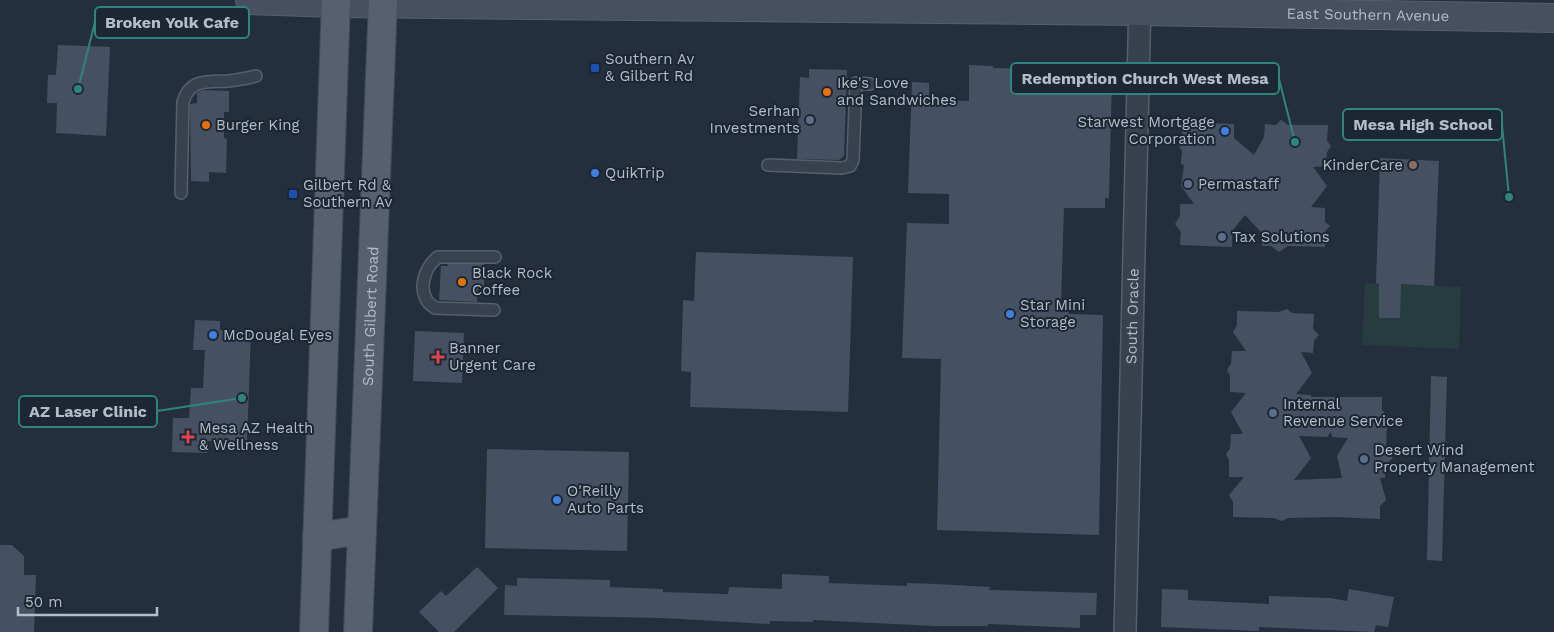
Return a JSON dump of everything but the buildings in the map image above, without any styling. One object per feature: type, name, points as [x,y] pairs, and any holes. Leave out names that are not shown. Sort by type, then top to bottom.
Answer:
[{"type":"main road","name":"East Southern Avenue","points":[[250,0],[335,2],[1140,5],[1554,18]]},
{"type":"main road","points":[[314,632],[335,2]]},
{"type":"main road","name":"South Gilbert Road","points":[[358,632],[383,2]]},
{"type":"main road","points":[[317,537],[362,530]]},
{"type":"street","name":"South Oracle","points":[[1125,632],[1140,5]]},
{"type":"lane","points":[[181,193],[183,102],[186,93],[192,85],[201,81],[230,81],[256,76]]},
{"type":"lane","points":[[768,165],[842,168],[850,166],[853,160],[856,83],[870,84]]},
{"type":"lane","points":[[494,310],[435,308],[425,299],[424,276],[428,265],[438,257],[495,257]]},
{"type":"green space","points":[[1365,283],[1461,287],[1459,349],[1362,345]]},
{"type":"place","name":"Southern Av & Gilbert Rd","points":[[595,68]]},
{"type":"place","name":"Broken Yolk Cafe","points":[[78,89]]},
{"type":"place","name":"Ike's Love and Sandwiches","points":[[827,92]]},
{"type":"place","name":"Serhan Investments","points":[[810,120]]},
{"type":"place","name":"Burger King","points":[[206,125]]},
{"type":"place","name":"Starwest Mortgage Corporation","points":[[1225,131]]},
{"type":"place","name":"Redemption Church West Mesa","points":[[1295,142]]},
{"type":"place","name":"KinderCare","points":[[1413,165]]},
{"type":"place","name":"QuikTrip","points":[[595,173]]},
{"type":"place","name":"Permastaff","points":[[1188,184]]},
{"type":"place","name":"Gilbert Rd & Southern Av","points":[[293,194]]},
{"type":"place","name":"Mesa High School","points":[[1509,197]]},
{"type":"place","name":"Tax Solutions","points":[[1222,237]]},
{"type":"place","name":"Black Rock Coffee","points":[[462,282]]},
{"type":"place","name":"Star Mini Storage","points":[[1010,314]]},
{"type":"place","name":"McDougal Eyes","points":[[213,335]]},
{"type":"place","name":"Banner Urgent Care","points":[[438,357]]},
{"type":"place","name":"AZ Laser Clinic","points":[[242,398]]},
{"type":"place","name":"Internal Revenue Service","points":[[1273,413]]},
{"type":"place","name":"Mesa AZ Health & Wellness","points":[[188,437]]},
{"type":"place","name":"Desert Wind Property Management","points":[[1364,459]]},
{"type":"place","name":"O'Reilly Auto Parts","points":[[557,500]]}]
